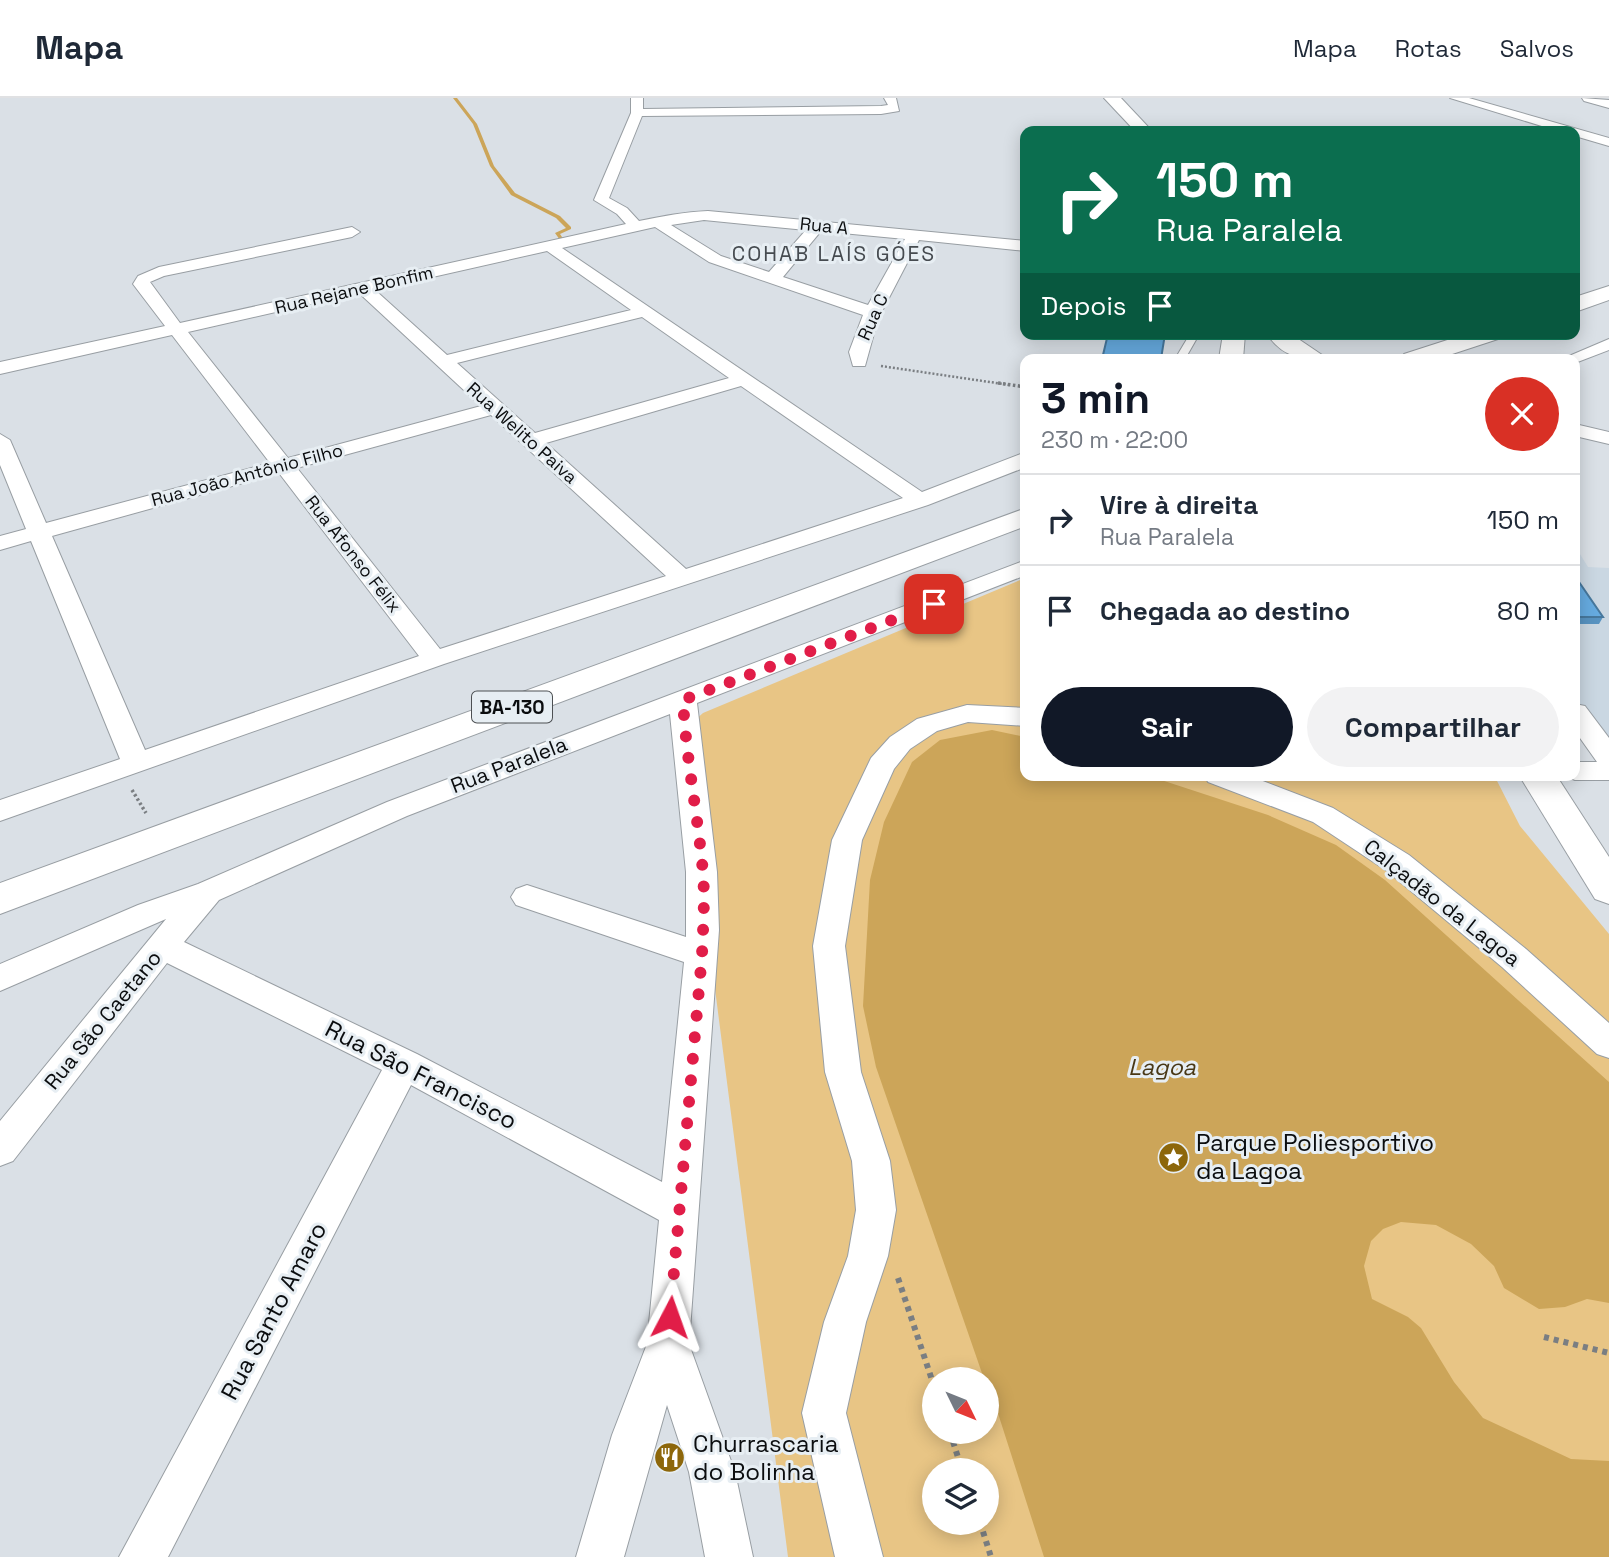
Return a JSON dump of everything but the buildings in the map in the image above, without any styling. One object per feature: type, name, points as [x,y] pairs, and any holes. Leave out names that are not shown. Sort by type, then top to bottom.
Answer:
[{"type":"main road","points":[[1112,98],[1139,126]]},
{"type":"main road","points":[[1580,303],[1609,292]]},
{"type":"main road","points":[[1284,340],[1306,354]]},
{"type":"main road","points":[[1428,354],[1471,340]]},
{"type":"main road","points":[[1447,354],[1483,340]]},
{"type":"main road","points":[[1485,354],[1507,340]]},
{"type":"main road","name":"BA-130","points":[[0,900],[161,837],[1020,518]]},
{"type":"main road","points":[[1541,781],[1609,888]]},
{"type":"main road","points":[[1572,781],[1609,841]]},
{"type":"street","points":[[636,227],[622,211],[606,204],[602,196],[637,113],[637,98]]},
{"type":"street","points":[[1456,98],[1552,126]]},
{"type":"street","points":[[1588,98],[1609,104]]},
{"type":"street","points":[[637,113],[891,103]]},
{"type":"street","points":[[1580,134],[1609,142]]},
{"type":"street","name":"Rua A","points":[[622,211],[708,215],[1020,245]]},
{"type":"street","name":"Rua Rejane Bonfim","points":[[0,368],[657,222],[708,215]]},
{"type":"street","points":[[657,222],[715,259],[872,312]]},
{"type":"street","points":[[773,278],[818,225]]},
{"type":"street","name":"Rua Afonso Félix","points":[[352,232],[159,272],[144,279],[141,284],[435,659]]},
{"type":"street","name":"Rua C","points":[[859,362],[856,354],[872,312],[914,236]]},
{"type":"street","points":[[551,247],[920,500]]},
{"type":"street","name":"Rua Welito Paiva","points":[[363,288],[681,577]]},
{"type":"street","points":[[444,361],[646,312]]},
{"type":"street","points":[[1580,355],[1609,344]]},
{"type":"street","points":[[531,441],[745,380]]},
{"type":"street","name":"Rua João Antônio Filho","points":[[0,542],[494,408]]},
{"type":"street","points":[[1580,422],[1609,429]]},
{"type":"street","points":[[1580,431],[1609,439]]},
{"type":"street","points":[[0,440],[127,766]]},
{"type":"street","points":[[0,811],[435,659],[920,500],[1003,470],[1020,461]]},
{"type":"street","name":"Rua Paralela","points":[[0,978],[149,913],[209,892],[397,809],[557,745],[683,700],[1020,570]]},
{"type":"street","points":[[600,1557],[634,1435],[668,1344],[702,955],[703,875],[685,754],[683,700]]},
{"type":"street","points":[[859,1557],[824,1413],[845,1322],[868,1256],[876,1210],[871,1161],[843,1072],[829,947],[845,851],[881,765],[900,743],[927,725],[967,713],[1020,717]]},
{"type":"street","points":[[1580,719],[1609,758]]},
{"type":"street","points":[[1580,771],[1609,771]]},
{"type":"street","name":"Calçadão da Lagoa","points":[[1234,781],[1323,814],[1398,863],[1514,958],[1609,1044]]},
{"type":"street","name":"Rua São Caetano","points":[[0,1149],[162,946],[209,892]]},
{"type":"street","points":[[527,897],[702,955]]},
{"type":"street","name":"Rua São Francisco","points":[[162,946],[404,1064],[678,1210]]},
{"type":"street","name":"Rua Santo Amaro","points":[[143,1557],[404,1064]]},
{"type":"street","points":[[668,1344],[712,1472],[729,1557]]},
{"type":"path","points":[[859,362],[1020,386]]},
{"type":"path","points":[[127,766],[161,837]]},
{"type":"path","points":[[897,1273],[928,1367]]},
{"type":"path","points":[[1544,1337],[1609,1353]]},
{"type":"path","points":[[984,1535],[991,1557]]},
{"type":"shaded area","points":[[1580,554],[1588,567],[1609,568],[1609,760],[1580,718]]},
{"type":"shaded area","name":"Lagoa","points":[[1020,580],[1020,781],[1497,781],[1520,826],[1609,934],[1609,1557],[788,1557],[682,732],[703,713]]},
{"type":"water","name":"Lagoa","points":[[992,730],[1020,736],[1020,781],[1164,781],[1268,815],[1336,845],[1385,880],[1609,1082],[1609,1303],[1587,1299],[1565,1307],[1539,1309],[1504,1288],[1494,1266],[1471,1244],[1436,1225],[1401,1222],[1383,1229],[1371,1241],[1364,1266],[1372,1299],[1408,1317],[1421,1328],[1454,1382],[1483,1418],[1571,1459],[1609,1461],[1609,1557],[1044,1557],[999,1416],[999,1367],[980,1367],[876,1067],[863,1006],[870,880],[884,822],[912,762],[940,740]]},
{"type":"waterway","points":[[455,98],[475,124],[492,166],[513,194],[558,217],[569,228],[557,233],[562,239]]},
{"type":"place","name":"Parque Poliesportivo da Lagoa","points":[[1173,1157]]},
{"type":"place","name":"Churrascaria do Bolinha","points":[[670,1458]]},
{"type":"district","name":"COHAB LAÍS GÓES","points":[[834,254]]},
{"type":"route","points":[[670,1317],[702,955],[704,901],[698,830],[685,754],[683,700],[934,604]]}]
